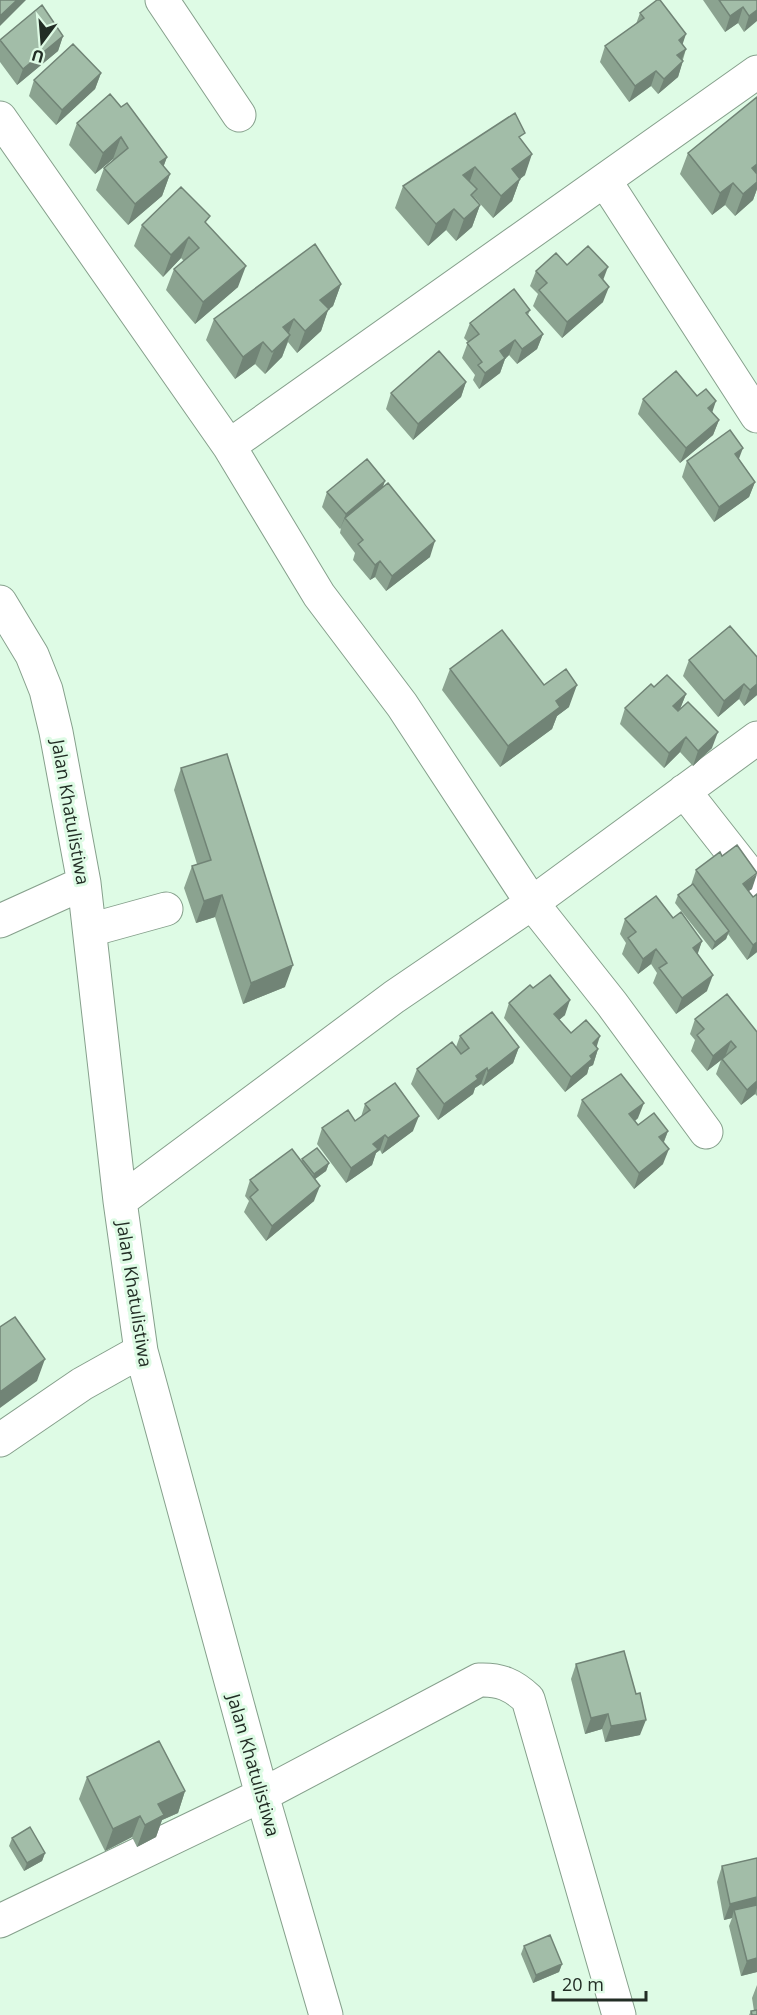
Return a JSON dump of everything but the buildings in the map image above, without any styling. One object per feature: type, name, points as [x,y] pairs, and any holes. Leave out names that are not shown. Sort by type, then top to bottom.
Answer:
[{"type":"street","points":[[162,0],[239,115]]},
{"type":"street","points":[[229,446],[757,72]]},
{"type":"street","points":[[0,118],[229,446],[319,595],[402,705],[532,903],[612,1004],[706,1132]]},
{"type":"street","points":[[604,181],[754,406]]},
{"type":"street","name":"Jalan Khatulistiwa","points":[[0,602],[32,655],[46,690],[84,882],[120,1201],[141,1351],[262,1795],[317,2009]]},
{"type":"street","points":[[120,1201],[394,997],[532,903],[757,738]]},
{"type":"street","points":[[684,791],[757,884]]},
{"type":"street","points":[[0,921],[84,882]]},
{"type":"street","points":[[90,930],[166,909]]},
{"type":"street","points":[[0,1440],[82,1384],[141,1351]]},
{"type":"street","points":[[0,1921],[262,1795],[479,1680],[501,1681],[516,1687],[528,1699],[619,2015]]}]
